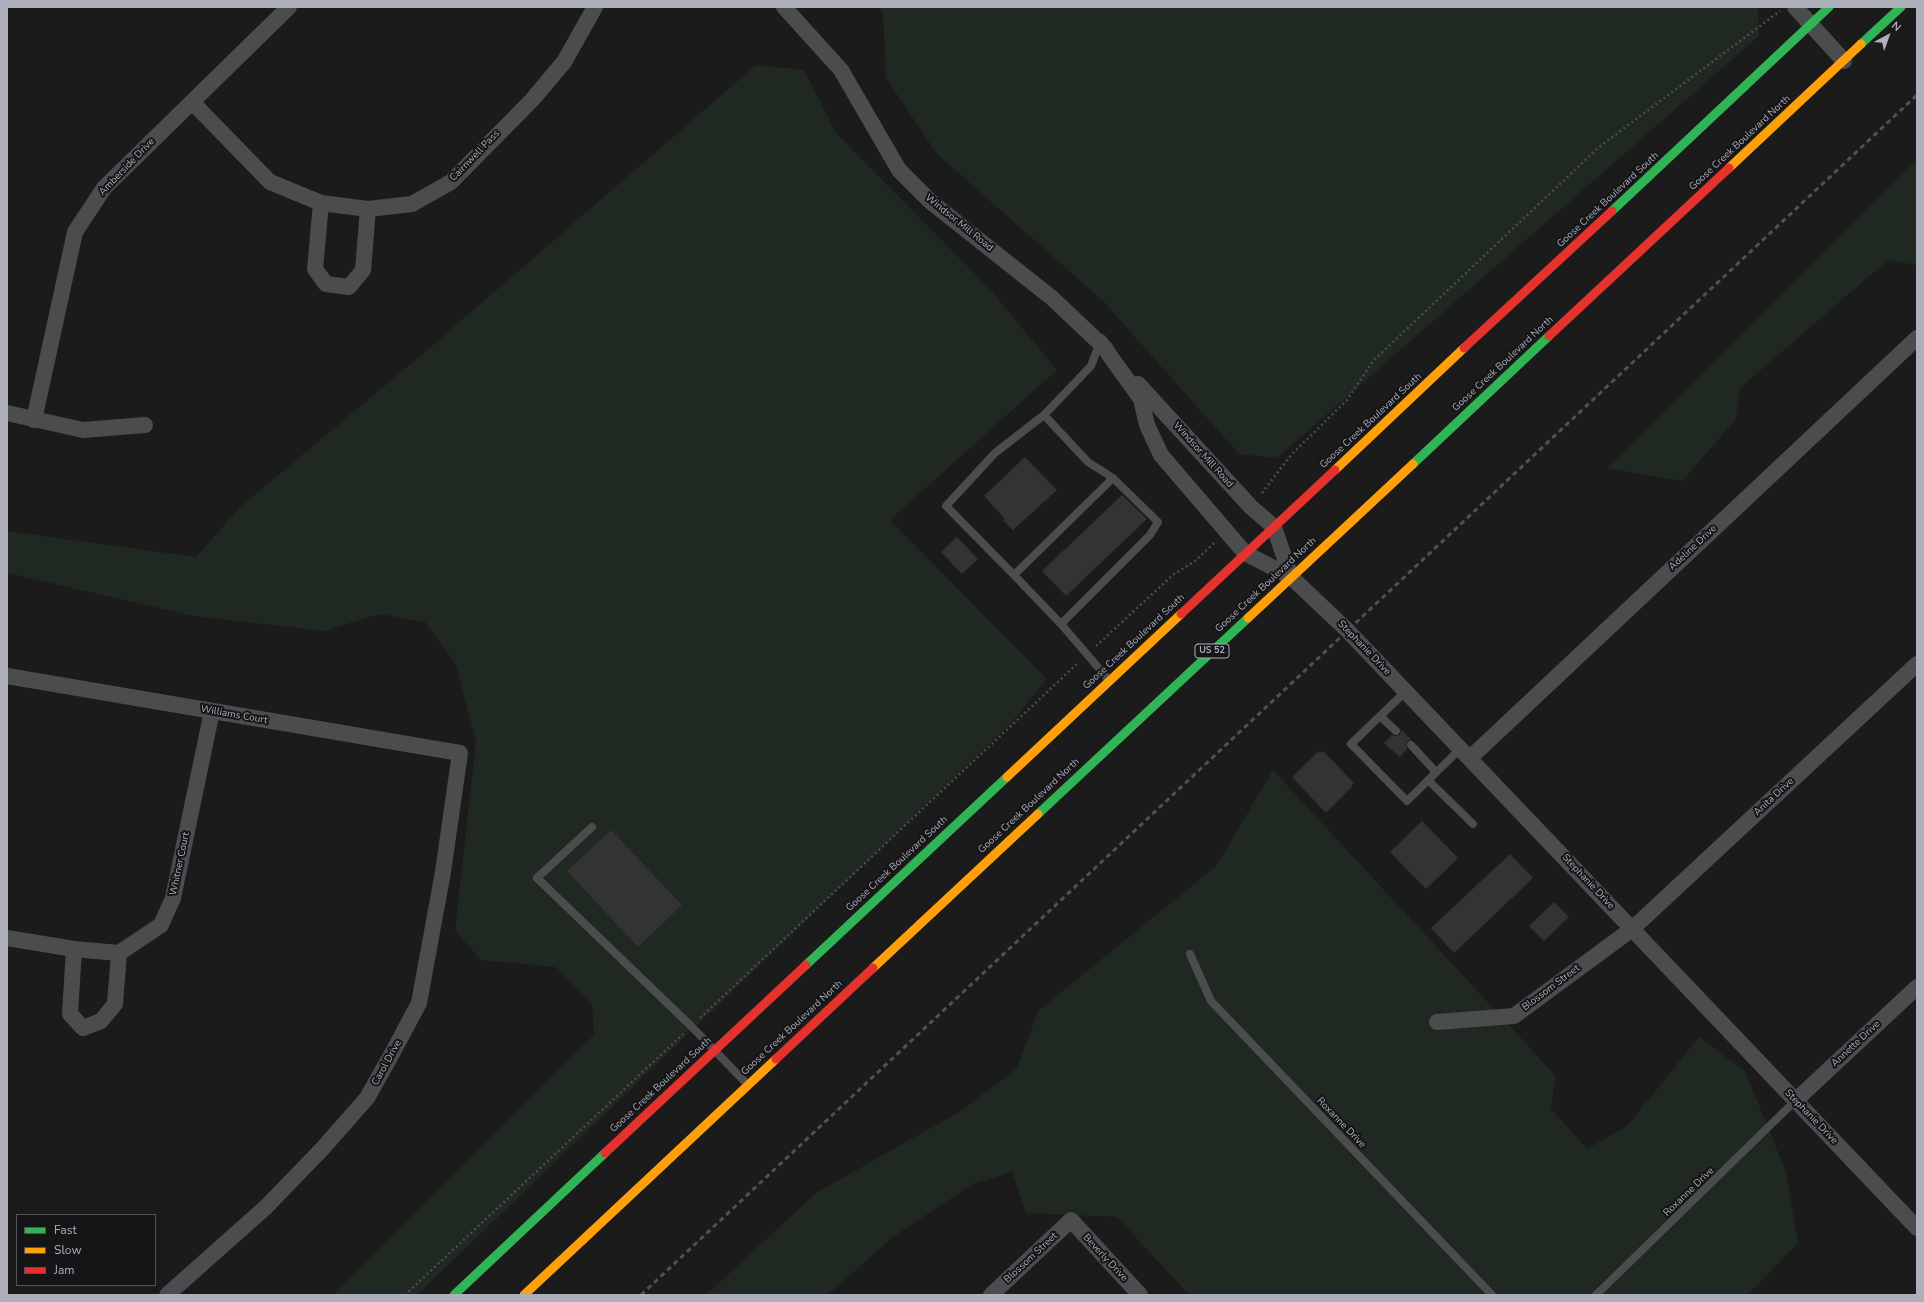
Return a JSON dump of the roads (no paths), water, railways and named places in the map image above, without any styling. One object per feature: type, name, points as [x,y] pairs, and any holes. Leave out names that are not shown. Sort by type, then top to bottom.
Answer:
[{"type":"highway","name":"Goose Creek Boulevard South","points":[[454,1295],[1109,680],[1830,7]]},
{"type":"highway","name":"Goose Creek Boulevard North","points":[[524,1295],[1901,7]]},
{"type":"street","name":"Amberside Drive","points":[[34,420],[74,232],[104,188],[193,103],[289,7]]},
{"type":"street","name":"Cairnwell Pass","points":[[193,103],[270,182],[321,203],[368,209],[412,204],[452,182],[532,100],[564,62],[595,7]]},
{"type":"street","name":"Windsor Mill Road","points":[[784,7],[841,70],[899,170],[931,202],[1052,298],[1100,342],[1251,507],[1274,527]]},
{"type":"street","points":[[1795,7],[1844,61]]},
{"type":"street","points":[[321,203],[315,269],[326,284],[349,287],[363,270],[368,209]]},
{"type":"street","name":"Adeline Drive","points":[[1466,753],[1917,338]]},
{"type":"street","name":"Windsor Mill Road","points":[[1100,342],[1141,399],[1147,425],[1161,455],[1245,553]]},
{"type":"street","points":[[7,413],[83,430],[145,425]]},
{"type":"street","points":[[1274,527],[1291,577]]},
{"type":"street","name":"Stephanie Drive","points":[[1245,553],[1291,577],[1347,630],[1466,753],[1917,1228]]},
{"type":"street","name":"Anita Drive","points":[[1632,929],[1917,664]]},
{"type":"street","name":"Williams Court","points":[[7,676],[460,753]]},
{"type":"street","name":"Whitner Court","points":[[119,954],[161,924],[173,898],[212,711]]},
{"type":"street","name":"Carol Drive","points":[[167,1295],[266,1208],[323,1148],[367,1098],[394,1050],[419,1003],[443,872],[460,753]]},
{"type":"street","name":"Blossom Street","points":[[1437,1022],[1514,1016],[1632,929]]},
{"type":"street","points":[[7,938],[74,949],[119,954],[115,1004],[101,1021],[83,1028],[70,1014],[74,949]]},
{"type":"street","name":"Annette Drive","points":[[1795,1101],[1917,986]]},
{"type":"street","name":"Blossom Street","points":[[991,1295],[1071,1220]]},
{"type":"street","name":"Beverly Drive","points":[[1071,1220],[1140,1295]]},
{"type":"lane","points":[[1100,342],[1091,366],[1044,415],[995,453],[946,506],[1061,624],[1109,680]]},
{"type":"lane","points":[[1044,415],[1088,462],[1113,478],[1158,522],[1150,535],[1061,624]]},
{"type":"lane","points":[[1014,575],[1113,478]]},
{"type":"lane","points":[[1406,691],[1351,744],[1407,801],[1436,772],[1466,753]]},
{"type":"lane","points":[[1380,716],[1396,731]]},
{"type":"lane","points":[[1411,745],[1436,772]]},
{"type":"lane","points":[[1428,780],[1473,824]]},
{"type":"lane","points":[[592,827],[537,878],[714,1050],[747,1085]]},
{"type":"lane","name":"Roxanne Drive","points":[[1190,954],[1210,1001],[1492,1295]]},
{"type":"lane","name":"Roxanne Drive","points":[[1596,1295],[1795,1101]]},
{"type":"railway","points":[[641,1295],[1917,95]]}]
